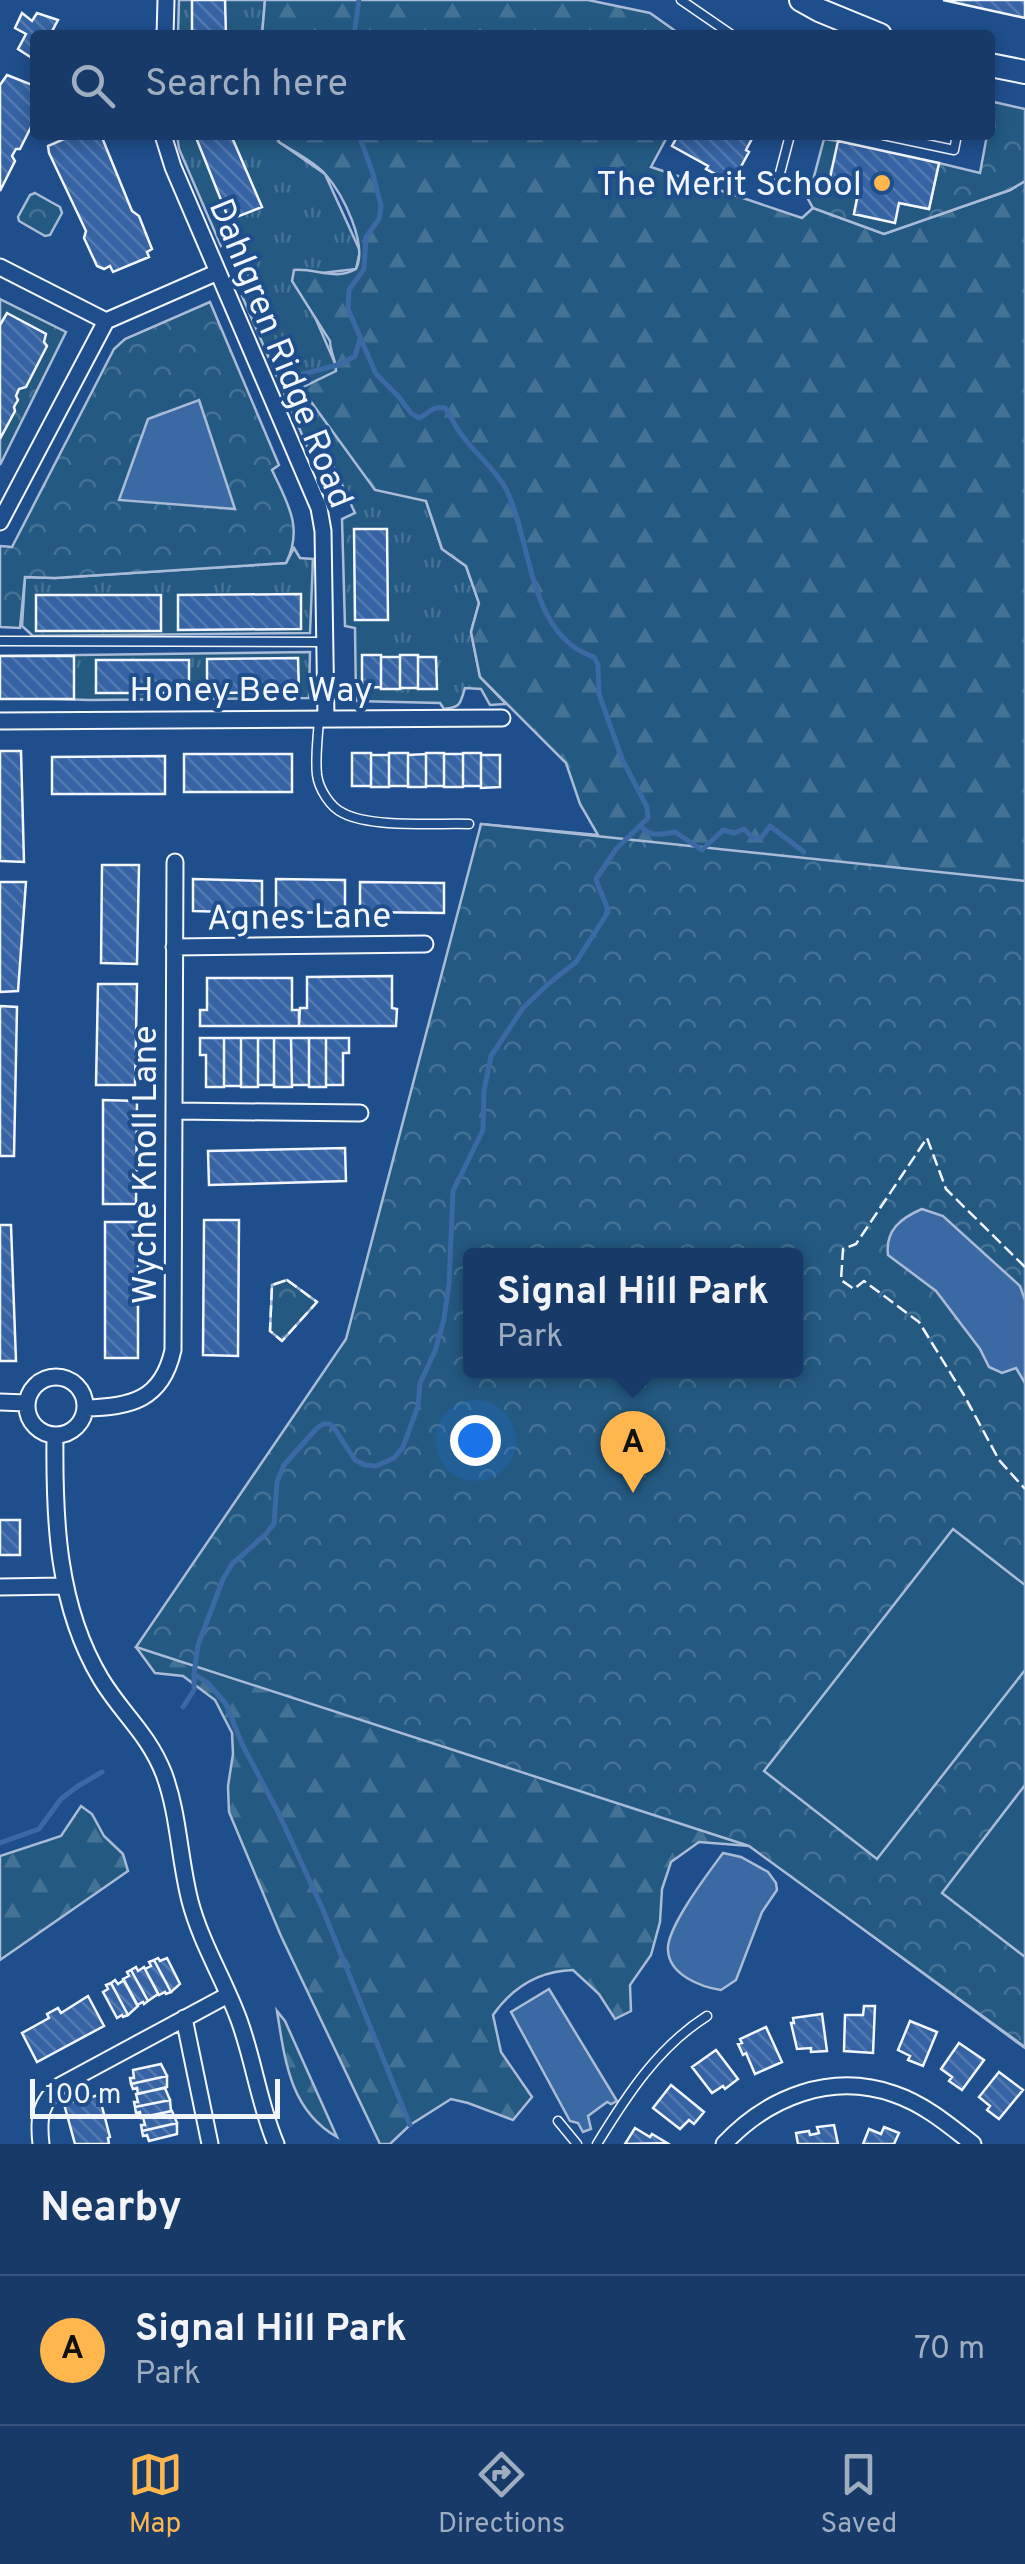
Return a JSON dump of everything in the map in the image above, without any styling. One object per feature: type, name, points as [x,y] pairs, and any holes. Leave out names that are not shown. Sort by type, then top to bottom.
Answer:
[{"type":"main road","points":[[801,0],[867,30]]},
{"type":"main road","points":[[995,66],[1025,72]]},
{"type":"street","points":[[165,30],[166,0]]},
{"type":"street","name":"Dahlgren Ridge Road","points":[[165,140],[319,508],[323,531],[323,719]]},
{"type":"street","points":[[0,267],[106,321]]},
{"type":"street","points":[[0,522],[106,321],[218,272]]},
{"type":"street","name":"Honey Bee Way","points":[[0,721],[502,718]]},
{"type":"street","name":"Wyche Knoll Lane","points":[[86,1408],[138,1400],[159,1384],[173,1350],[176,862]]},
{"type":"street","name":"Agnes Lane","points":[[174,947],[425,944]]},
{"type":"street","points":[[174,1112],[360,1113]]},
{"type":"street","points":[[63,1377],[80,1388],[86,1408],[72,1430],[55,1436],[30,1422],[26,1403],[35,1385],[43,1379],[63,1377]]},
{"type":"street","points":[[0,1402],[26,1403]]},
{"type":"street","points":[[55,1436],[64,1586],[78,1632],[92,1663],[142,1732],[163,1772],[177,1821],[197,1926],[240,2022],[266,2121],[276,2144]]},
{"type":"street","points":[[0,1587],[64,1586]]},
{"type":"street","points":[[41,2144],[42,2107],[61,2085],[228,1994]]},
{"type":"street","points":[[184,2018],[210,2144]]},
{"type":"street","points":[[724,2144],[763,2109],[790,2096],[841,2085],[895,2094],[921,2106],[973,2144]]},
{"type":"lane","points":[[685,1],[725,30]]},
{"type":"lane","points":[[780,177],[789,140]]},
{"type":"lane","points":[[906,140],[954,150],[956,140]]},
{"type":"lane","points":[[0,641],[325,642]]},
{"type":"lane","points":[[323,719],[318,775],[334,808],[356,819],[469,824]]},
{"type":"lane","points":[[597,2144],[662,2052],[707,2016]]},
{"type":"lane","points":[[558,2121],[577,2144]]},
{"type":"green space","points":[[179,0],[265,0],[262,30],[178,30]]},
{"type":"green space","points":[[265,0],[588,0],[650,13],[674,30],[262,30]]},
{"type":"green space","points":[[995,102],[1025,109],[1025,181],[1010,190],[884,234],[813,208],[808,199],[824,140],[838,141],[858,194],[854,214],[894,222],[899,203],[929,209],[939,163],[980,173],[986,140],[995,140]]},
{"type":"green space","points":[[178,140],[278,140],[325,174],[360,251],[356,269],[295,271],[340,375],[426,501],[442,549],[466,566],[479,603],[471,632],[480,677],[506,704],[490,705],[481,689],[465,688],[459,703],[444,709],[440,703],[356,701],[355,628],[345,626],[342,519],[355,513],[325,448],[310,453],[242,296],[254,288],[234,243],[221,246]]},
{"type":"green space","points":[[278,140],[665,140],[651,167],[802,218],[813,208],[884,234],[1010,190],[1025,181],[1025,2048],[750,1846],[699,1842],[671,1862],[662,1889],[660,1922],[651,1955],[630,1985],[631,2011],[615,2019],[599,1994],[573,1970],[527,1983],[493,2015],[501,2052],[532,2097],[513,2120],[451,2099],[410,2125],[390,2144],[380,2144],[281,1936],[229,1812],[232,1733],[215,1700],[183,1676],[155,1673],[136,1647],[294,1471],[363,1426],[481,824],[598,835],[580,804],[566,763],[480,677],[471,632],[479,603],[466,566],[442,549],[426,501],[375,490],[301,388],[336,371],[330,341],[292,281],[294,270],[348,272],[356,269],[359,259],[356,233],[346,206],[315,165]]},
{"type":"green space","points":[[35,193],[60,207],[62,213],[50,235],[19,221],[30,195]]},
{"type":"green space","points":[[0,299],[66,332],[0,465]]},
{"type":"green space","points":[[210,302],[279,465],[272,470],[288,504],[294,538],[286,563],[25,577],[20,628],[0,627],[0,546],[12,547],[114,349],[125,339]]},
{"type":"green space","points":[[294,548],[300,558],[313,559],[310,633],[33,636],[22,626],[25,577],[286,563]]},
{"type":"green space","points":[[310,652],[309,698],[0,697],[0,656]]},
{"type":"green space","points":[[481,824],[1025,881],[1025,2047],[749,1846],[136,1647],[346,1339]]},
{"type":"green space","points":[[287,1280],[317,1302],[282,1341],[270,1331],[272,1285]]},
{"type":"green space","points":[[953,1529],[1025,1585],[1025,1670],[877,1859],[764,1771]]},
{"type":"green space","points":[[1025,1785],[1025,1957],[942,1893]]},
{"type":"green space","points":[[81,1806],[92,1814],[104,1836],[123,1854],[128,1871],[0,1960],[0,1856],[61,1836]]},
{"type":"green space","points":[[277,2011],[337,2137],[321,2126],[299,2098],[287,2066]]},
{"type":"shaded area","points":[[199,400],[235,509],[119,500],[148,419]]},
{"type":"shaded area","points":[[922,1209],[943,1216],[1020,1286],[1025,1300],[1025,1383],[1016,1368],[1002,1373],[989,1367],[936,1291],[888,1255],[889,1239],[896,1226]]},
{"type":"shaded area","points":[[723,1853],[741,1857],[768,1872],[777,1890],[762,1912],[736,1980],[721,1990],[696,1983],[680,1973],[668,1950],[681,1915]]},
{"type":"shaded area","points":[[549,1989],[617,2101],[607,2102],[588,2116],[591,2129],[583,2132],[578,2123],[570,2121],[511,2012]]},
{"type":"building","points":[[192,0],[225,0],[226,30],[192,30]]},
{"type":"building","points":[[943,0],[1025,0],[1025,18]]},
{"type":"building","points":[[22,13],[32,21],[37,13],[58,20],[53,30],[30,30],[30,57],[18,49],[26,34],[15,28]]},
{"type":"building","points":[[7,75],[30,84],[30,129],[12,156],[15,161],[0,191],[0,85]]},
{"type":"building","points":[[62,140],[103,140],[152,249],[147,252],[149,257],[113,272],[110,266],[97,266],[84,238],[86,231],[48,146]]},
{"type":"building","points":[[197,140],[233,140],[262,207],[229,220]]},
{"type":"building","points":[[675,140],[751,140],[732,183],[672,146]]},
{"type":"building","name":"The Merit School","points":[[838,141],[939,163],[929,209],[899,203],[895,223],[854,214],[858,194],[828,187]]},
{"type":"building","points":[[7,313],[46,334],[47,346],[26,387],[19,389],[15,411],[0,439],[0,325]]},
{"type":"building","points":[[354,529],[387,529],[388,620],[355,620]]},
{"type":"building","points":[[301,594],[301,629],[178,630],[178,595]]},
{"type":"building","points":[[36,595],[161,595],[161,631],[36,631]]},
{"type":"building","points":[[362,655],[381,655],[381,687],[362,688]]},
{"type":"building","points":[[400,655],[418,655],[418,688],[400,688]]},
{"type":"building","points":[[0,656],[74,656],[74,699],[0,699]]},
{"type":"building","points":[[381,657],[400,657],[400,689],[381,689]]},
{"type":"building","points":[[418,657],[436,657],[437,689],[418,689]]},
{"type":"building","points":[[298,658],[299,692],[207,693],[207,659]]},
{"type":"building","points":[[96,660],[189,660],[189,693],[96,693]]},
{"type":"building","points":[[0,751],[21,751],[24,862],[0,861]]},
{"type":"building","points":[[352,753],[371,753],[371,786],[352,786]]},
{"type":"building","points":[[389,753],[408,753],[408,786],[389,786]]},
{"type":"building","points":[[426,753],[444,753],[444,786],[426,786]]},
{"type":"building","points":[[463,753],[481,753],[481,786],[463,786]]},
{"type":"building","points":[[184,754],[292,754],[292,792],[184,792]]},
{"type":"building","points":[[426,754],[426,787],[408,787],[408,755]]},
{"type":"building","points":[[444,754],[463,754],[463,787],[444,787]]},
{"type":"building","points":[[371,755],[389,755],[389,787],[371,787]]},
{"type":"building","points":[[481,755],[500,755],[500,787],[481,788]]},
{"type":"building","points":[[165,756],[165,794],[52,794],[52,757]]},
{"type":"building","points":[[102,865],[139,865],[137,964],[101,963]]},
{"type":"building","points":[[193,879],[262,881],[262,913],[193,911]]},
{"type":"building","points":[[276,879],[345,880],[345,913],[276,912]]},
{"type":"building","points":[[0,882],[26,882],[18,991],[0,992]]},
{"type":"building","points":[[360,882],[444,883],[444,913],[360,912]]},
{"type":"building","points":[[392,976],[396,1026],[299,1026],[300,1008],[307,1008],[307,977]]},
{"type":"building","points":[[207,978],[292,978],[292,1010],[299,1010],[299,1026],[200,1026],[200,1010],[207,1010]]},
{"type":"building","points":[[98,984],[137,984],[135,1085],[96,1085]]},
{"type":"building","points":[[0,1006],[17,1007],[14,1156],[0,1156]]},
{"type":"building","points":[[200,1038],[224,1038],[224,1087],[206,1087],[206,1055],[200,1055]]},
{"type":"building","points":[[224,1038],[241,1038],[241,1086],[224,1086]]},
{"type":"building","points":[[241,1038],[258,1038],[258,1087],[241,1087]]},
{"type":"building","points":[[258,1038],[274,1038],[274,1085],[258,1085]]},
{"type":"building","points":[[274,1038],[291,1038],[292,1087],[274,1087]]},
{"type":"building","points":[[291,1038],[309,1038],[309,1085],[292,1085]]},
{"type":"building","points":[[309,1038],[326,1038],[326,1087],[309,1087]]},
{"type":"building","points":[[326,1038],[349,1038],[349,1053],[343,1053],[343,1085],[326,1085]]},
{"type":"building","points":[[103,1100],[137,1101],[136,1204],[103,1204]]},
{"type":"building","points":[[345,1148],[346,1181],[209,1185],[208,1151]]},
{"type":"building","points":[[204,1220],[239,1220],[238,1356],[203,1355]]},
{"type":"building","points":[[105,1222],[138,1222],[138,1358],[105,1358]]},
{"type":"building","points":[[0,1225],[11,1225],[16,1361],[0,1361]]},
{"type":"building","points":[[0,1520],[20,1520],[20,1555],[0,1555]]},
{"type":"building","points":[[167,1958],[180,1984],[171,1992],[154,1960]]},
{"type":"building","points":[[154,1960],[171,1992],[159,1995],[145,1969]]},
{"type":"building","points":[[136,1967],[138,1971],[144,1967],[158,1994],[148,2001],[131,1970]]},
{"type":"building","points":[[131,1970],[148,2001],[144,2004],[137,2005],[123,1979]]},
{"type":"building","points":[[115,1980],[118,1984],[124,1980],[138,2006],[128,2015],[111,1983]]},
{"type":"building","points":[[111,1983],[128,2015],[117,2018],[103,1992]]},
{"type":"building","points":[[88,1996],[104,2026],[37,2062],[22,2033],[49,2018],[47,2014],[58,2008],[61,2013]]},
{"type":"building","points":[[864,2006],[875,2006],[873,2053],[844,2051],[845,2015],[863,2015]]},
{"type":"building","points":[[822,2014],[827,2051],[797,2049],[793,2018]]},
{"type":"building","points":[[910,2021],[937,2032],[923,2066],[908,2060],[910,2056],[898,2050]]},
{"type":"building","points":[[766,2027],[782,2062],[755,2074],[738,2044],[742,2043],[740,2039]]},
{"type":"building","points":[[959,2043],[984,2060],[962,2090],[941,2069]]},
{"type":"building","points":[[716,2050],[738,2079],[712,2093],[692,2067]]},
{"type":"building","points":[[161,2064],[167,2076],[131,2084],[133,2070]]},
{"type":"building","points":[[999,2072],[1023,2090],[999,2119],[979,2097]]},
{"type":"building","points":[[167,2076],[167,2087],[138,2094],[131,2084]]},
{"type":"building","points":[[671,2085],[704,2112],[694,2124],[689,2120],[680,2129],[653,2108]]},
{"type":"building","points":[[165,2088],[170,2100],[135,2107],[136,2094]]},
{"type":"building","points":[[99,2095],[109,2144],[75,2144],[64,2104]]},
{"type":"building","points":[[170,2100],[171,2111],[141,2118],[140,2112],[136,2113],[135,2107]]},
{"type":"building","points":[[172,2111],[177,2123],[142,2131],[143,2117]]},
{"type":"building","points":[[177,2123],[177,2134],[149,2141],[147,2135],[143,2136],[142,2131]]},
{"type":"building","points":[[834,2125],[838,2144],[798,2144],[796,2133],[809,2131],[810,2135],[819,2133],[817,2127]]},
{"type":"building","points":[[884,2127],[899,2133],[894,2144],[863,2144],[869,2129],[881,2134]]},
{"type":"building","points":[[635,2128],[650,2137],[652,2134],[667,2143],[625,2144]]},
{"type":"waterway","points":[[355,30],[359,0]]},
{"type":"waterway","points":[[183,1707],[194,1690],[198,1645],[223,1579],[232,1564],[274,1524],[277,1482],[284,1465],[323,1424],[330,1424],[355,1460],[365,1465],[376,1466],[394,1458],[403,1447],[418,1406],[420,1383],[444,1319],[453,1191],[483,1130],[484,1091],[491,1056],[523,1008],[576,962],[608,912],[596,879],[616,849],[648,818],[647,807],[622,759],[599,694],[598,665],[594,657],[572,646],[544,608],[506,489],[462,436],[445,408],[433,409],[419,418],[376,374],[348,309],[349,290],[364,269],[366,237],[379,219],[381,206],[361,140]]},
{"type":"waterway","points":[[281,380],[341,364],[355,356],[360,339]]},
{"type":"waterway","points":[[641,826],[652,834],[675,832],[702,850],[723,830],[734,833],[744,829],[753,838],[761,838],[770,826],[804,852]]},
{"type":"waterway","points":[[194,1674],[208,1683],[226,1704],[279,1814],[323,1910],[410,2125]]},
{"type":"waterway","points":[[0,1843],[39,1829],[61,1799],[102,1772]]},
{"type":"fence","points":[[1025,1267],[946,1189],[927,1138],[856,1244],[843,1249],[841,1280],[854,1289],[864,1281],[919,1322],[999,1460],[1025,1489]]},
{"type":"fence","points":[[287,1280],[317,1302],[282,1341],[270,1331],[272,1285],[287,1280]]},
{"type":"place","name":"The Merit School","points":[[882,183]]},
{"type":"place","name":"Signal Hill Park","points":[[633,1493]]}]
